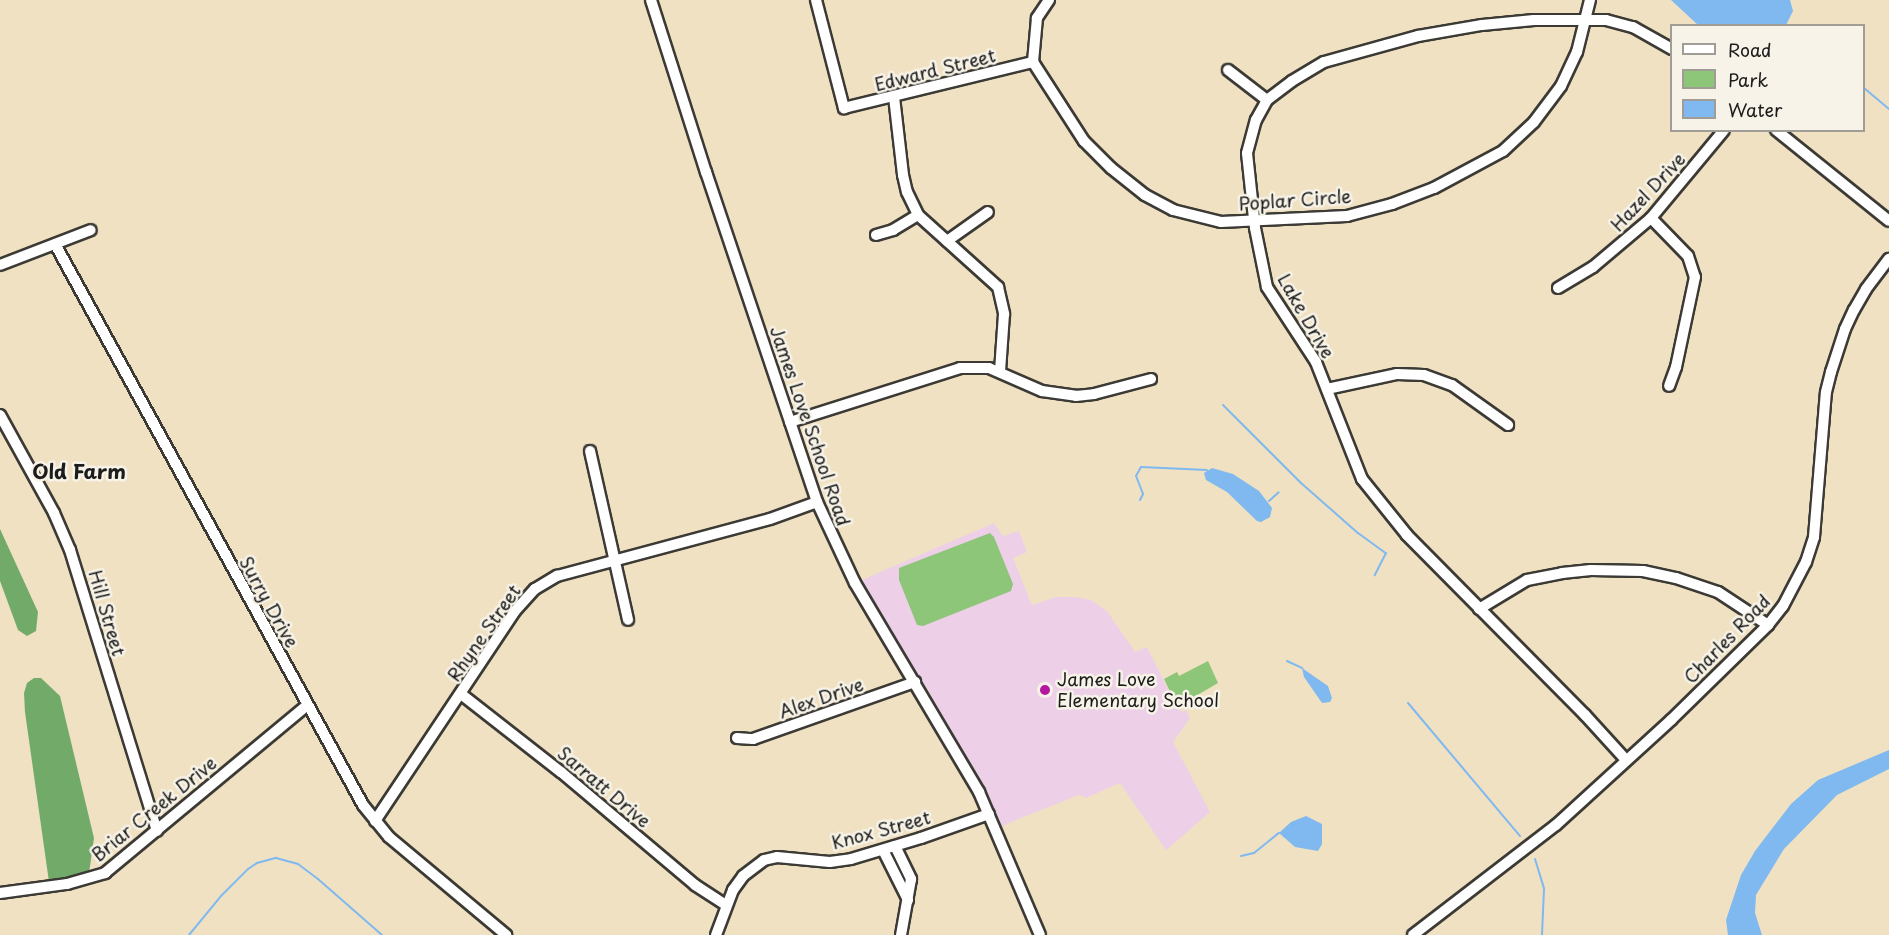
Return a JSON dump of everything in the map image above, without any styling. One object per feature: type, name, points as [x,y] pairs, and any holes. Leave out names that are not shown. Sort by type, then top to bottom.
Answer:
[{"type":"street","name":"James Love School Road","points":[[651,0],[817,502],[855,583],[968,771],[989,814],[1040,935]]},
{"type":"street","name":"Edward Street","points":[[816,0],[844,108],[1033,62]]},
{"type":"street","points":[[1033,62],[1037,18],[1049,0]]},
{"type":"street","name":"Poplar Circle","points":[[1033,62],[1084,141],[1111,168],[1145,195],[1173,210],[1221,222],[1347,216],[1392,204],[1467,172],[1503,151],[1534,122],[1561,86],[1577,52],[1590,0]]},
{"type":"street","points":[[1228,70],[1267,100],[1324,62],[1407,38],[1482,25],[1585,19],[1606,20],[1633,27],[1670,48]]},
{"type":"street","points":[[894,97],[903,175],[907,192],[918,215],[998,287],[1004,314],[1000,371]]},
{"type":"street","name":"Lake Drive","points":[[1267,100],[1256,120],[1247,153],[1254,221],[1267,287],[1303,339],[1327,389],[1348,448],[1367,486],[1407,535],[1585,715],[1626,760]]},
{"type":"street","name":"Hazel Drive","points":[[1558,288],[1602,261],[1651,219],[1722,132]]},
{"type":"street","points":[[1778,132],[1889,221]]},
{"type":"street","points":[[947,241],[988,212]]},
{"type":"street","points":[[876,235],[893,230],[918,215]]},
{"type":"street","points":[[1651,219],[1688,256],[1695,277],[1676,367],[1669,386]]},
{"type":"street","points":[[0,265],[91,230]]},
{"type":"street","name":"Surry Drive","points":[[55,244],[350,783],[375,821],[414,859],[506,935]]},
{"type":"street","name":"Charles Road","points":[[1413,935],[1531,846],[1626,760],[1768,625],[1783,606],[1800,576],[1814,537],[1826,392],[1845,329],[1866,289],[1889,259]]},
{"type":"street","points":[[790,422],[960,368],[989,368],[1042,391],[1076,396],[1094,394],[1151,379]]},
{"type":"street","points":[[1327,389],[1397,374],[1424,375],[1452,386],[1508,425]]},
{"type":"street","name":"Hill Street","points":[[0,415],[54,513],[70,550],[157,831]]},
{"type":"street","points":[[590,451],[628,620]]},
{"type":"street","name":"Rhyne Street","points":[[375,821],[515,610],[535,589],[557,576],[770,519],[817,502]]},
{"type":"street","points":[[1479,609],[1527,580],[1591,570],[1643,571],[1676,578],[1718,592],[1768,625]]},
{"type":"street","name":"Alex Drive","points":[[737,738],[753,739],[915,682]]},
{"type":"street","name":"Sarratt Drive","points":[[461,694],[561,772],[695,885],[726,905]]},
{"type":"street","name":"Briar Creek Drive","points":[[0,892],[67,884],[105,873],[307,705]]},
{"type":"street","name":"Knox Street","points":[[716,935],[726,905],[743,876],[764,860],[777,857],[830,862],[883,850],[989,814]]},
{"type":"street","points":[[895,846],[911,879],[901,935]]},
{"type":"street","points":[[883,850],[908,900]]},
{"type":"shaded area","name":"James Love Elementary School","points":[[994,523],[1003,536],[1019,531],[1027,552],[1013,558],[1032,605],[1056,597],[1091,600],[1107,611],[1135,652],[1147,647],[1175,703],[1182,712],[1186,710],[1190,718],[1173,742],[1210,812],[1166,850],[1120,783],[1086,798],[1079,795],[1006,824],[997,831],[855,583]]},
{"type":"green space","points":[[0,529],[38,612],[36,631],[27,636],[18,630],[0,581]]},
{"type":"green space","points":[[990,533],[994,537],[1013,584],[1011,591],[923,626],[917,625],[899,580],[899,568]]},
{"type":"green space","points":[[1208,661],[1218,683],[1194,697],[1174,700],[1164,679],[1177,672],[1179,676]]},
{"type":"green space","points":[[34,678],[41,678],[60,696],[94,838],[88,880],[50,889],[25,712],[24,693],[27,683]]},
{"type":"water","points":[[1671,0],[1790,0],[1793,11],[1786,24],[1697,24]]},
{"type":"water","points":[[1212,468],[1233,474],[1259,491],[1272,508],[1270,517],[1261,522],[1257,521],[1227,492],[1206,480],[1204,473]]},
{"type":"water","points":[[1302,668],[1328,686],[1332,698],[1330,702],[1322,703],[1304,677]]},
{"type":"water","points":[[1889,750],[1889,769],[1837,795],[1784,849],[1756,895],[1755,913],[1762,935],[1728,935],[1726,920],[1741,875],[1755,851],[1791,804],[1818,780]]},
{"type":"water","points":[[1306,816],[1322,824],[1322,844],[1318,851],[1295,847],[1279,833],[1291,822]]},
{"type":"waterway","points":[[1865,89],[1889,109]]},
{"type":"waterway","points":[[1223,405],[1301,483],[1358,533],[1386,553],[1375,575]]},
{"type":"waterway","points":[[1140,500],[1143,494],[1136,476],[1141,467],[1207,470]]},
{"type":"waterway","points":[[1269,501],[1279,492]]},
{"type":"waterway","points":[[1287,661],[1302,668]]},
{"type":"waterway","points":[[1408,703],[1520,836]]},
{"type":"waterway","points":[[1241,856],[1254,853],[1279,833]]},
{"type":"waterway","points":[[189,935],[221,896],[248,869],[257,863],[276,858],[298,864],[382,935]]},
{"type":"waterway","points":[[1535,859],[1544,889],[1542,935]]},
{"type":"place","name":"James Love Elementary School","points":[[1045,690]]},
{"type":"district","name":"Old Farm","points":[[79,471]]}]
